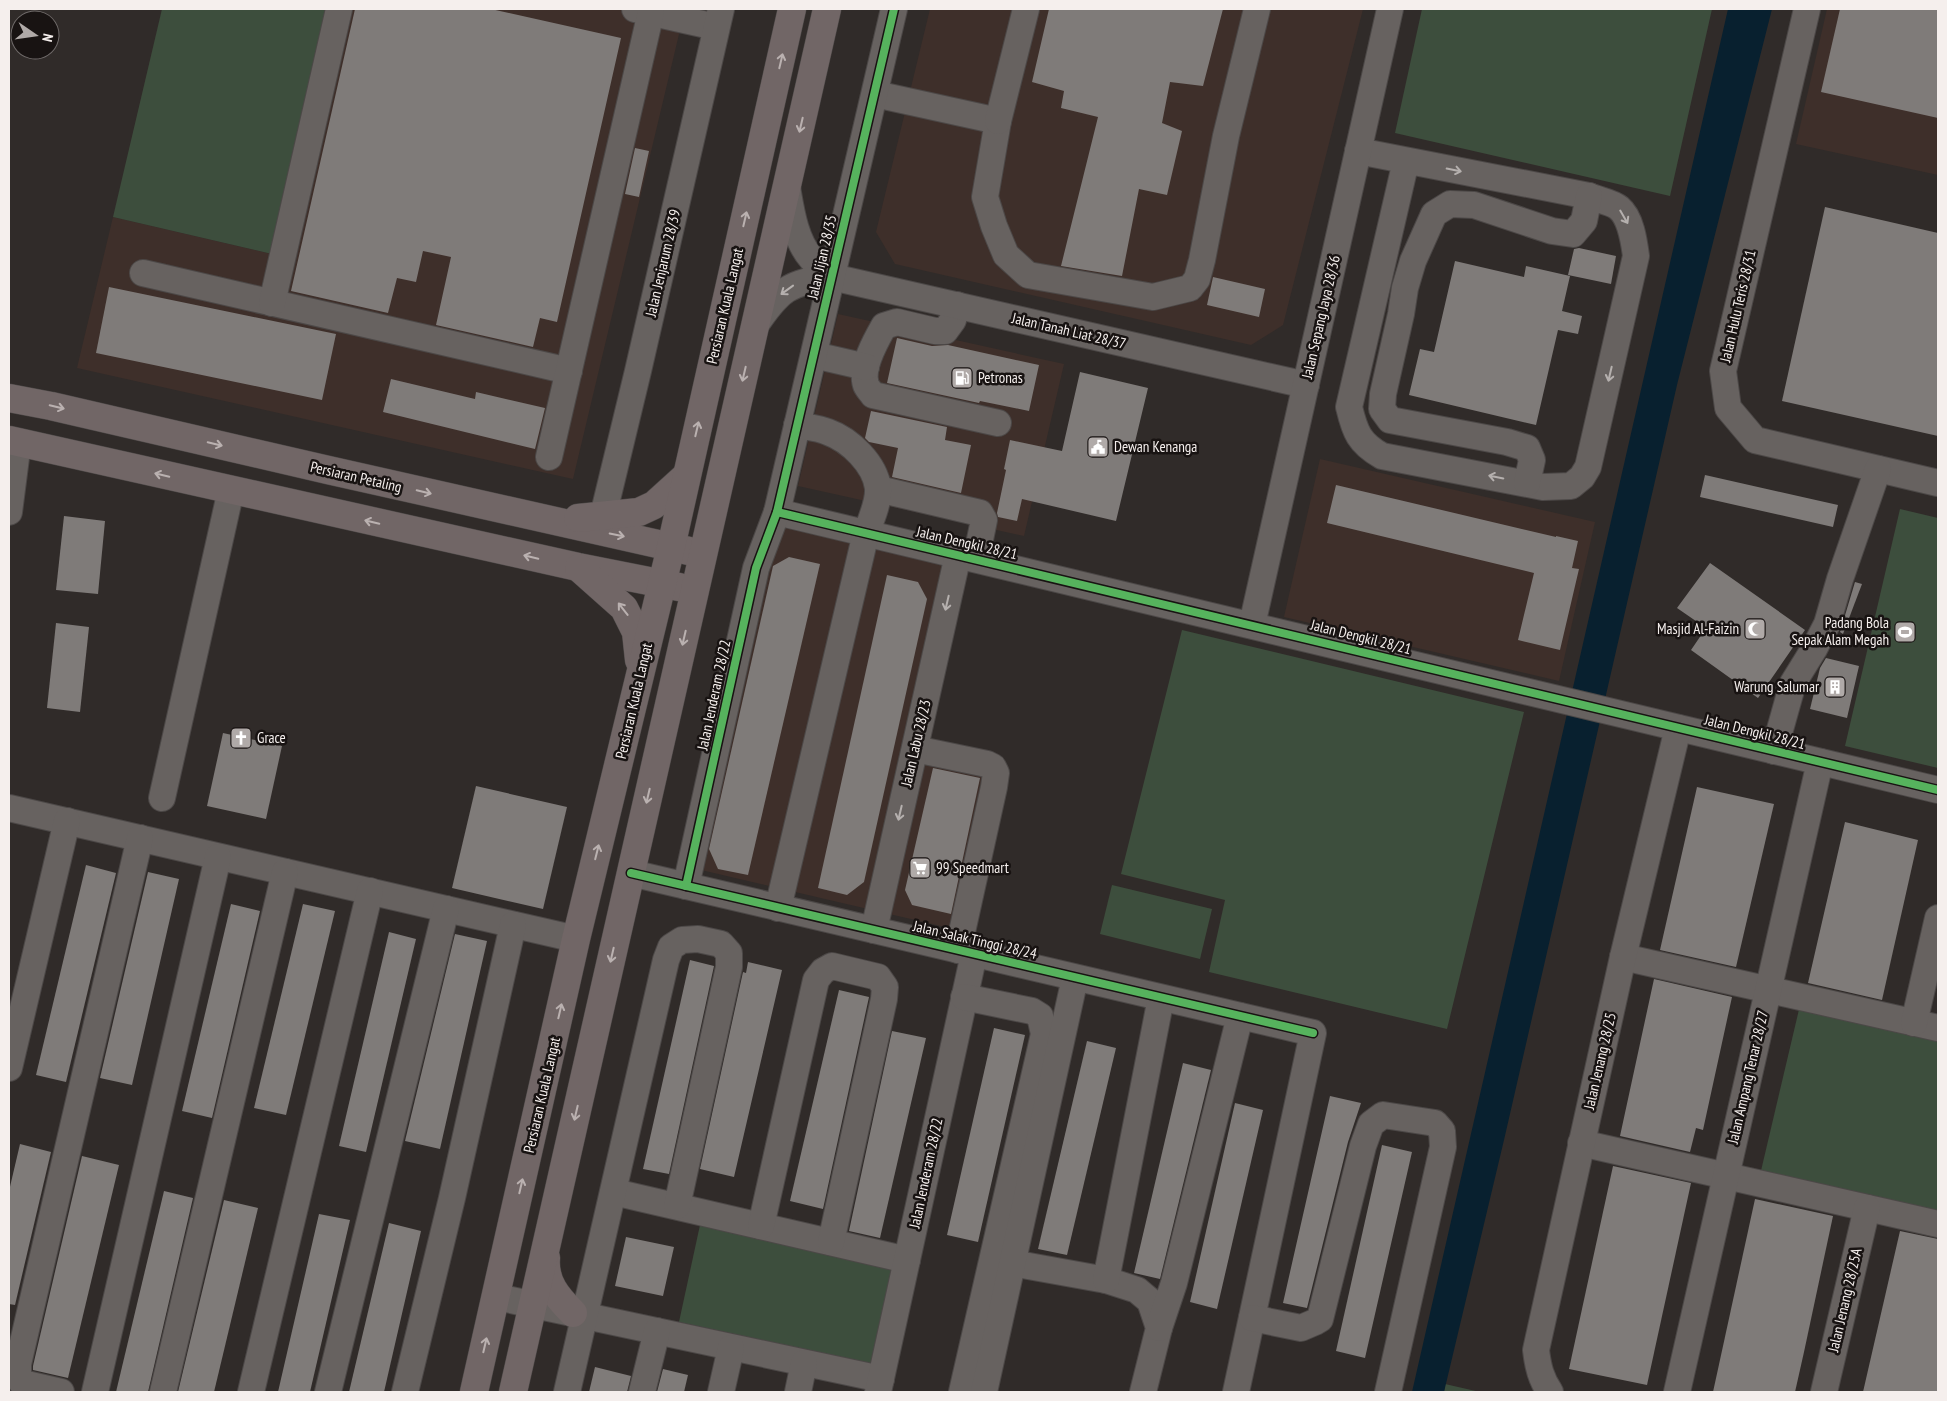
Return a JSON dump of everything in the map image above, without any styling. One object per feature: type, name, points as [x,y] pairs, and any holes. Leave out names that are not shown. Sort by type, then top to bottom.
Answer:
[{"type":"main road","name":"Persiaran Kuala Langat","points":[[474,1392],[497,1297],[576,939],[671,547],[792,9]]},
{"type":"main road","points":[[513,1392],[827,9]]},
{"type":"main road","name":"Persiaran Petaling","points":[[9,398],[703,554]]},
{"type":"main road","points":[[13,441],[578,567],[695,590]]},
{"type":"main road","points":[[549,520],[634,513],[647,509],[686,476]]},
{"type":"main road","points":[[578,567],[612,595],[624,608],[636,632],[641,671]]},
{"type":"main road","points":[[546,1244],[545,1270],[551,1288],[574,1314]]},
{"type":"main road","points":[[522,1353],[528,1334],[547,1319],[574,1314]]},
{"type":"street","points":[[272,303],[339,9]]},
{"type":"street","name":"Jalan Jijan 28/35","points":[[777,512],[894,9]]},
{"type":"street","points":[[1026,9],[998,121],[985,197],[1006,255],[1028,275],[1153,297],[1190,288],[1196,279],[1202,260],[1226,136],[1257,9]]},
{"type":"street","name":"Jalan Sepang Jaya 28/36","points":[[1252,625],[1390,9]]},
{"type":"street","name":"Jalan Hulu Teris 28/31","points":[[1807,9],[1723,371],[1728,408],[1755,440],[1938,482]]},
{"type":"street","points":[[549,457],[569,371],[643,11],[718,18]]},
{"type":"street","name":"Jalan Jenjarum 28/39","points":[[602,516],[638,371],[718,18]]},
{"type":"street","points":[[874,94],[998,121]]},
{"type":"street","points":[[1358,151],[1589,196],[1619,208],[1626,219],[1633,236],[1636,256],[1588,467],[1582,477],[1571,486],[1543,486],[1382,456],[1363,443],[1356,432],[1349,407],[1406,161]]},
{"type":"street","points":[[787,187],[793,218],[801,240],[810,258],[832,277]]},
{"type":"street","points":[[1526,483],[1532,460],[1527,448],[1507,442],[1390,420],[1382,409],[1383,394],[1405,288],[1413,261],[1434,214],[1450,204],[1474,205],[1552,231],[1573,234],[1584,220],[1589,196]]},
{"type":"street","points":[[143,274],[569,371]]},
{"type":"street","points":[[755,326],[771,302],[792,286],[806,280],[832,277]]},
{"type":"street","name":"Jalan Tanah Liat 28/37","points":[[832,277],[1306,385]]},
{"type":"street","points":[[1378,282],[1405,288]]},
{"type":"street","points":[[957,305],[953,320],[945,331],[935,331],[897,322],[884,326],[871,347],[866,367],[865,384],[873,395],[998,423]]},
{"type":"street","points":[[814,356],[866,367]]},
{"type":"street","points":[[778,908],[878,489],[872,468],[860,454],[828,432],[797,425]]},
{"type":"street","points":[[9,512],[13,441]]},
{"type":"street","points":[[1774,751],[1793,683],[1814,650],[1827,624],[1840,579],[1878,469]]},
{"type":"street","name":"Jalan Labu 28/23","points":[[876,923],[915,749],[967,557],[984,520],[980,513],[878,489]]},
{"type":"street","points":[[162,798],[231,490]]},
{"type":"street","name":"Jalan Dengkil 28/21","points":[[777,512],[1938,790]]},
{"type":"street","name":"Jalan Jenderam 28/22","points":[[686,886],[756,568],[777,512]]},
{"type":"street","name":"Jalan Jenang 28/25","points":[[1550,1392],[1542,1381],[1536,1350],[1623,956],[1678,728]]},
{"type":"street","name":"Jalan Jenderam 28/22","points":[[879,1386],[964,997],[964,946],[996,773],[993,767],[987,764],[915,749]]},
{"type":"street","name":"Jalan Ampang Tenar 28/27","points":[[1677,1392],[1820,762]]},
{"type":"street","points":[[9,808],[576,939]]},
{"type":"street","points":[[9,1068],[67,821]]},
{"type":"street","points":[[61,1392],[22,1383],[18,1377],[18,1364],[140,838]]},
{"type":"street","points":[[95,1392],[218,857]]},
{"type":"street","points":[[163,1392],[285,872]]},
{"type":"street","points":[[631,873],[778,908],[876,923]]},
{"type":"street","points":[[251,1392],[370,891]]},
{"type":"street","points":[[328,1392],[446,909]]},
{"type":"street","points":[[1623,956],[1926,1025],[1938,918]]},
{"type":"street","name":"Jalan Salak Tinggi 28/24","points":[[876,923],[1076,978],[1313,1033],[1252,1318]]},
{"type":"street","points":[[405,1392],[452,1198],[513,925]]},
{"type":"street","points":[[567,1392],[574,1314],[614,1192],[666,960],[671,947],[682,940],[698,939],[721,944],[729,953],[728,967],[677,1206]]},
{"type":"street","points":[[761,1226],[816,980],[823,971],[832,966],[878,977],[885,987],[831,1242]]},
{"type":"street","points":[[962,1392],[1002,1261],[1076,978]]},
{"type":"street","points":[[964,997],[1032,1012],[1040,1016],[1044,1034],[1002,1261],[984,1392]]},
{"type":"street","points":[[1106,1280],[1161,998]]},
{"type":"street","points":[[1143,1392],[1159,1328],[1174,1283],[1240,1016]]},
{"type":"street","points":[[1236,1392],[1252,1318],[1301,1328],[1320,1318],[1363,1146],[1371,1124],[1382,1115],[1435,1123],[1442,1131],[1443,1147],[1388,1392]]},
{"type":"street","points":[[1581,1143],[1938,1224]]},
{"type":"street","points":[[614,1192],[907,1260]]},
{"type":"street","name":"Jalan Jenang 28/25A","points":[[1824,1392],[1867,1208]]},
{"type":"street","points":[[1002,1261],[1106,1280],[1137,1290],[1150,1302],[1159,1328]]},
{"type":"street","points":[[497,1297],[804,1363],[879,1386]]},
{"type":"street","points":[[642,1392],[657,1331]]},
{"type":"street","points":[[721,1392],[731,1348]]},
{"type":"street","points":[[798,1392],[804,1363]]},
{"type":"shaded area","points":[[326,9],[685,9],[573,479],[77,368],[113,217],[272,254]]},
{"type":"shaded area","points":[[930,9],[1363,9],[1283,325],[1251,345],[895,264],[876,232]]},
{"type":"shaded area","points":[[1827,9],[1938,9],[1938,175],[1796,144]]},
{"type":"shaded area","points":[[838,314],[1064,364],[1024,536],[798,486]]},
{"type":"shaded area","points":[[1320,459],[1595,522],[1559,681],[1284,617]]},
{"type":"shaded area","points":[[782,520],[949,560],[907,751],[984,769],[958,930],[697,869],[763,568]]},
{"type":"green space","points":[[162,9],[326,9],[272,254],[113,217]]},
{"type":"green space","points":[[1422,9],[1712,9],[1670,196],[1395,133]]},
{"type":"green space","name":"Padang Bola Sepak Alam Megah","points":[[1900,509],[1938,518],[1938,768],[1845,746]]},
{"type":"green space","points":[[1182,630],[1524,712],[1447,1029],[1209,972],[1225,900],[1121,874]]},
{"type":"green space","points":[[1112,885],[1212,909],[1200,959],[1100,934]]},
{"type":"green space","points":[[1801,1001],[1938,1032],[1938,1215],[1760,1175]]},
{"type":"green space","points":[[700,1225],[894,1269],[873,1364],[679,1322]]},
{"type":"green space","points":[[1445,1384],[1480,1392],[1444,1392]]},
{"type":"water","points":[[1728,9],[1772,9],[1677,385],[1504,1140],[1444,1392],[1412,1392]]},
{"type":"building","points":[[355,9],[491,9],[621,38],[557,322],[540,318],[533,347],[436,325],[451,257],[423,251],[416,282],[397,278],[388,313],[291,291]]},
{"type":"building","points":[[1049,9],[1223,9],[1203,86],[1170,82],[1162,123],[1182,131],[1167,195],[1139,189],[1122,276],[1061,266],[1098,117],[1061,108],[1064,91],[1032,82]]},
{"type":"building","points":[[1840,9],[1938,9],[1938,118],[1821,92]]},
{"type":"building","points":[[635,148],[649,151],[639,197],[625,194]]},
{"type":"building","points":[[1825,207],[1938,233],[1938,436],[1782,401]]},
{"type":"building","points":[[1579,248],[1616,256],[1611,284],[1568,275],[1574,249]]},
{"type":"building","points":[[1455,261],[1524,277],[1526,266],[1570,276],[1562,311],[1582,316],[1578,334],[1558,330],[1536,425],[1409,395],[1420,349],[1434,352]]},
{"type":"building","points":[[1213,277],[1265,289],[1259,317],[1207,305]]},
{"type":"building","points":[[109,287],[336,334],[322,400],[96,353]]},
{"type":"building","name":"Petronas","points":[[897,338],[932,346],[948,345],[1039,365],[1029,411],[980,401],[979,403],[887,383]]},
{"type":"building","name":"Dewan Kenanga","points":[[1080,372],[1148,388],[1116,521],[1022,499],[1017,521],[998,517],[997,513],[1010,440],[1062,451]]},
{"type":"building","points":[[391,379],[475,399],[476,392],[545,408],[535,449],[383,412]]},
{"type":"building","points":[[871,411],[947,427],[945,440],[971,445],[961,493],[892,477],[898,448],[869,442],[865,438]]},
{"type":"building","points":[[1705,475],[1838,505],[1833,527],[1700,497]]},
{"type":"building","points":[[1336,485],[1578,541],[1572,568],[1579,569],[1560,650],[1518,640],[1534,573],[1327,523]]},
{"type":"building","points":[[64,516],[105,521],[98,594],[56,590]]},
{"type":"building","points":[[789,557],[820,564],[748,875],[718,869],[709,849],[773,566]]},
{"type":"building","name":"Masjid Al-Faizin","points":[[1710,563],[1805,630],[1758,698],[1691,650],[1706,628],[1677,608]]},
{"type":"building","points":[[887,575],[918,582],[927,599],[864,882],[847,895],[818,888]]},
{"type":"building","points":[[1855,582],[1862,584],[1843,634],[1840,632]]},
{"type":"building","points":[[56,623],[89,627],[80,712],[47,708]]},
{"type":"building","name":"Warung Salumar","points":[[1826,658],[1859,666],[1847,718],[1810,709],[1820,668]]},
{"type":"building","points":[[223,733],[282,746],[266,819],[207,806]]},
{"type":"building","points":[[933,768],[980,778],[951,914],[912,905],[905,890]]},
{"type":"building","points":[[476,786],[567,807],[543,909],[452,888]]},
{"type":"building","points":[[1697,787],[1774,804],[1736,967],[1660,950]]},
{"type":"building","points":[[1845,822],[1918,840],[1882,1000],[1808,983]]},
{"type":"building","points":[[86,865],[116,873],[66,1082],[36,1075]]},
{"type":"building","points":[[148,872],[179,879],[132,1085],[100,1078]]},
{"type":"building","points":[[231,904],[260,911],[212,1118],[182,1111]]},
{"type":"building","points":[[303,904],[335,911],[286,1115],[254,1108]]},
{"type":"building","points":[[389,932],[416,939],[366,1152],[339,1146]]},
{"type":"building","points":[[455,934],[487,941],[440,1149],[405,1141]]},
{"type":"building","points":[[690,960],[714,966],[669,1174],[643,1169]]},
{"type":"building","points":[[748,962],[782,970],[734,1177],[700,1169],[743,972],[746,973]]},
{"type":"building","points":[[1654,979],[1732,997],[1703,1130],[1696,1128],[1690,1152],[1620,1136]]},
{"type":"building","points":[[839,990],[869,997],[823,1209],[790,1201]]},
{"type":"building","points":[[994,1028],[1025,1035],[978,1242],[947,1235]]},
{"type":"building","points":[[892,1031],[926,1038],[880,1238],[849,1231]]},
{"type":"building","points":[[1087,1041],[1116,1048],[1067,1255],[1038,1249]]},
{"type":"building","points":[[1183,1063],[1211,1070],[1160,1279],[1134,1273]]},
{"type":"building","points":[[1330,1096],[1361,1103],[1348,1142],[1307,1308],[1283,1303]]},
{"type":"building","points":[[1235,1103],[1263,1110],[1217,1309],[1190,1302]]},
{"type":"building","points":[[20,1144],[51,1152],[15,1305],[9,1304],[9,1191]]},
{"type":"building","points":[[1382,1145],[1412,1152],[1365,1358],[1336,1351]]},
{"type":"building","points":[[82,1156],[119,1165],[68,1378],[33,1370],[33,1366]]},
{"type":"building","points":[[1613,1166],[1691,1183],[1647,1385],[1569,1369]]},
{"type":"building","points":[[164,1191],[193,1198],[148,1392],[116,1392]]},
{"type":"building","points":[[1755,1199],[1833,1216],[1804,1352],[1795,1392],[1713,1392]]},
{"type":"building","points":[[224,1200],[258,1208],[214,1392],[178,1392]]},
{"type":"building","points":[[319,1214],[350,1220],[310,1392],[278,1392]]},
{"type":"building","points":[[389,1223],[421,1231],[384,1392],[349,1392]]},
{"type":"building","points":[[1900,1231],[1938,1239],[1938,1392],[1863,1392]]},
{"type":"building","points":[[626,1237],[674,1247],[663,1296],[615,1286]]},
{"type":"building","points":[[595,1367],[631,1376],[627,1392],[589,1392]]},
{"type":"building","points":[[663,1369],[688,1375],[684,1392],[657,1392]]},
{"type":"cycle path","points":[[686,886],[756,568],[777,512],[894,9]]},
{"type":"cycle path","points":[[777,512],[1938,790]]},
{"type":"cycle path","points":[[631,873],[1313,1033]]},
{"type":"place","name":"Petronas","points":[[962,378]]},
{"type":"place","name":"Dewan Kenanga","points":[[1098,447]]},
{"type":"place","name":"Masjid Al-Faizin","points":[[1755,629]]},
{"type":"place","name":"Padang Bola Sepak Alam Megah","points":[[1905,632]]},
{"type":"place","name":"Warung Salumar","points":[[1835,687]]},
{"type":"place","name":"Grace","points":[[241,738]]},
{"type":"place","name":"99 Speedmart","points":[[920,868]]}]
